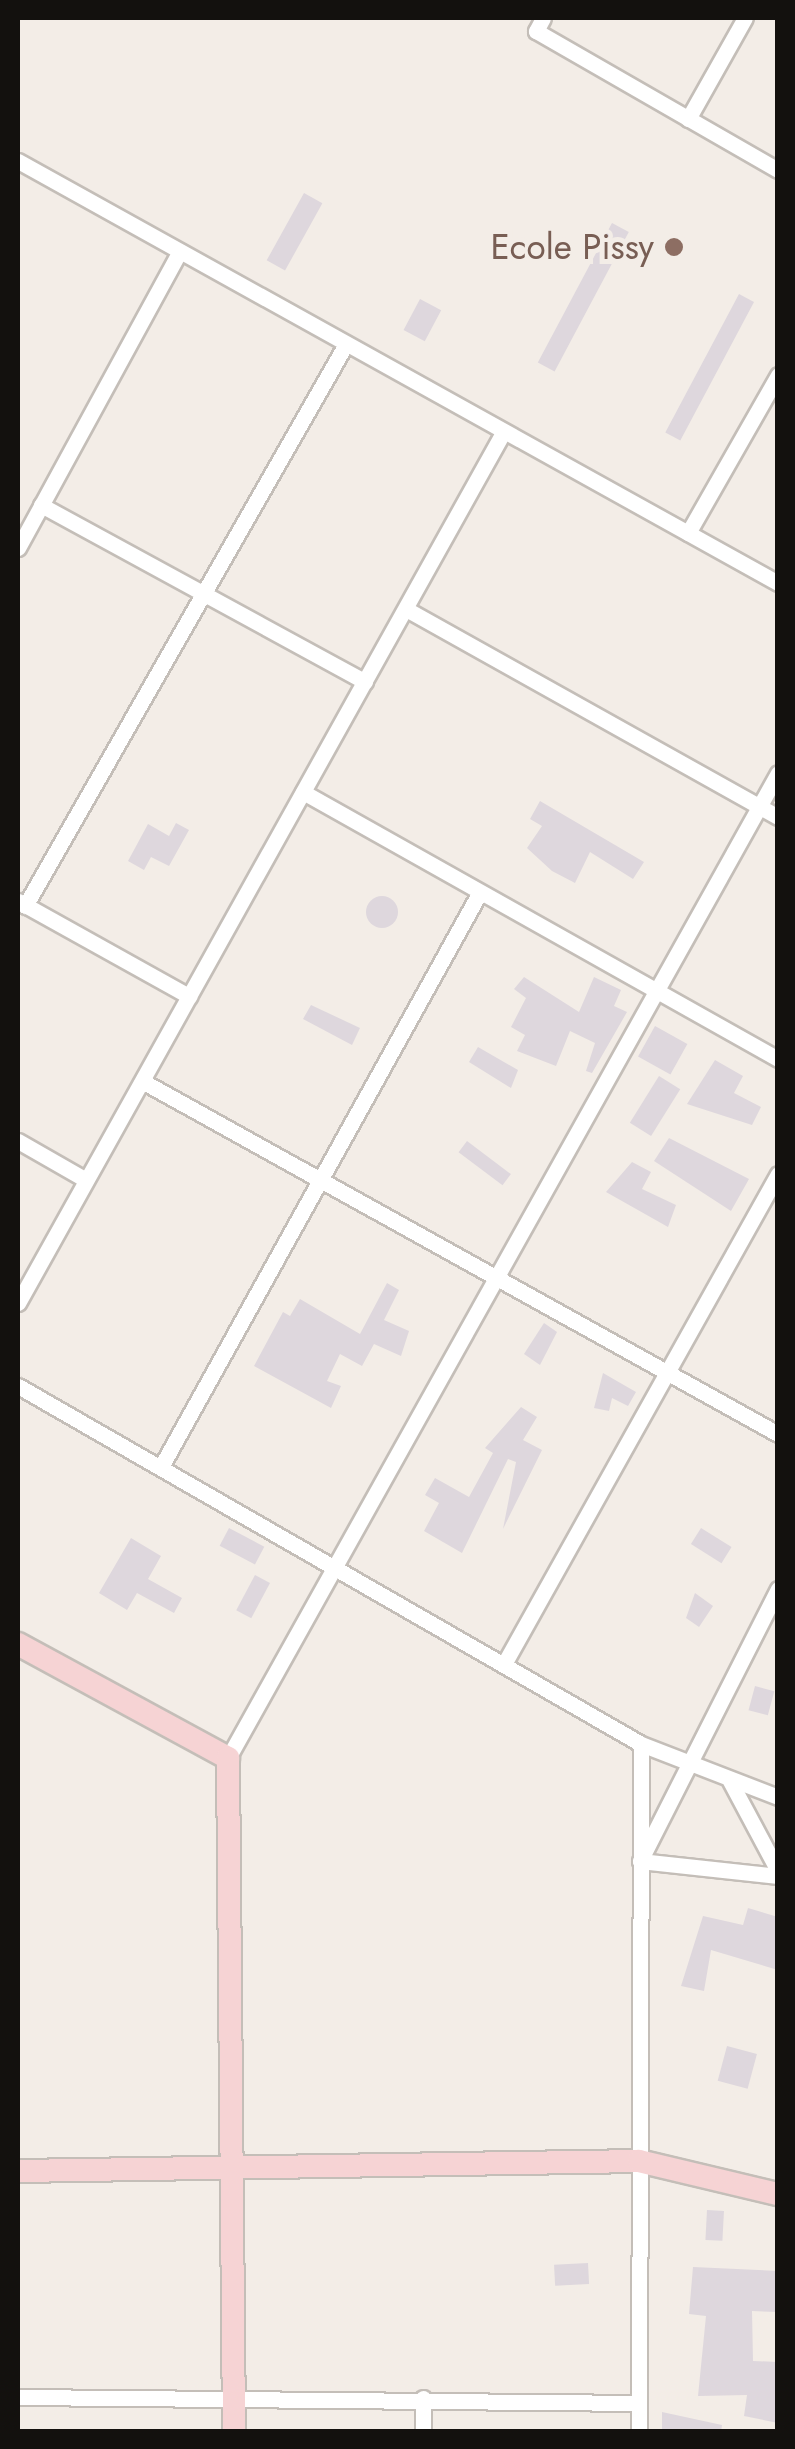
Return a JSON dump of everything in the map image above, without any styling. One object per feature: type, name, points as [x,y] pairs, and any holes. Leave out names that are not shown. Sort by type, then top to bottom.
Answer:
[{"type":"street","points":[[543,18],[536,31],[778,170]]},
{"type":"street","points":[[688,118],[745,18]]},
{"type":"street","points":[[18,161],[778,582]]},
{"type":"street","points":[[18,548],[180,251]]},
{"type":"street","points":[[189,996],[22,904],[206,595],[346,344]]},
{"type":"street","points":[[688,533],[778,375]]},
{"type":"street","points":[[18,1303],[504,431]]},
{"type":"street","points":[[41,504],[365,682]]},
{"type":"street","points":[[406,609],[778,817]]},
{"type":"street","points":[[234,2432],[228,1758],[338,1568],[494,1279],[778,773]]},
{"type":"street","points":[[303,792],[778,1059]]},
{"type":"street","points":[[162,1466],[323,1182],[480,892]]},
{"type":"street","points":[[142,1080],[778,1434]]},
{"type":"street","points":[[18,1141],[86,1180]]},
{"type":"street","points":[[504,1664],[778,1174]]},
{"type":"street","points":[[18,1386],[641,1744],[730,1781],[778,1796]]},
{"type":"street","points":[[640,1861],[778,1589]]},
{"type":"street","points":[[18,1644],[228,1758]]},
{"type":"street","points":[[638,2432],[641,1744]]},
{"type":"street","points":[[730,1781],[778,1874]]},
{"type":"street","points":[[640,1861],[778,1874]]},
{"type":"street","points":[[18,2171],[639,2160],[778,2194]]},
{"type":"street","points":[[18,2397],[234,2396],[638,2403]]},
{"type":"street","points":[[423,2398],[423,2432]]},
{"type":"building","points":[[304,193],[322,203],[285,271],[267,260]]},
{"type":"building","points":[[612,223],[629,232],[555,371],[538,363]]},
{"type":"building","points":[[739,294],[754,302],[680,441],[665,433]]},
{"type":"building","points":[[420,299],[441,310],[425,341],[404,330]]},
{"type":"building","points":[[540,801],[644,862],[633,879],[590,852],[575,883],[552,871],[527,848],[542,826],[530,819]]},
{"type":"building","points":[[176,823],[189,830],[169,866],[151,857],[144,870],[128,861],[148,824],[169,836]]},
{"type":"building","points":[[382,896],[393,901],[398,912],[393,923],[382,928],[371,923],[366,912],[371,901]]},
{"type":"building","points":[[524,977],[579,1012],[594,977],[621,990],[614,1006],[627,1012],[592,1073],[586,1071],[595,1043],[570,1031],[556,1066],[517,1051],[525,1035],[511,1027],[526,998],[514,989]]},
{"type":"building","points":[[311,1005],[360,1028],[352,1045],[303,1019]]},
{"type":"building","points":[[655,1026],[687,1044],[670,1075],[638,1057]]},
{"type":"building","points":[[478,1047],[518,1070],[511,1088],[469,1062]]},
{"type":"building","points":[[715,1060],[743,1076],[734,1093],[761,1107],[752,1125],[687,1104]]},
{"type":"building","points":[[659,1076],[680,1089],[651,1136],[630,1123]]},
{"type":"building","points":[[669,1138],[749,1179],[731,1211],[654,1161]]},
{"type":"building","points":[[467,1141],[511,1174],[502,1185],[459,1152]]},
{"type":"building","points":[[632,1162],[651,1172],[642,1189],[676,1205],[668,1227],[606,1192]]},
{"type":"building","points":[[387,1283],[399,1290],[384,1320],[409,1331],[401,1356],[374,1344],[362,1366],[340,1354],[327,1381],[341,1386],[331,1408],[254,1366],[283,1312],[290,1316],[300,1299],[360,1334]]},
{"type":"building","points":[[544,1323],[557,1332],[540,1365],[524,1354]]},
{"type":"building","points":[[603,1373],[636,1392],[628,1406],[612,1398],[609,1411],[594,1408]]},
{"type":"building","points":[[521,1407],[537,1417],[523,1440],[542,1450],[503,1529],[516,1462],[508,1459],[462,1553],[424,1531],[439,1503],[425,1495],[435,1478],[469,1497],[493,1453],[485,1448]]},
{"type":"building","points":[[229,1528],[264,1547],[255,1564],[220,1546]]},
{"type":"building","points":[[701,1528],[732,1547],[721,1563],[691,1544]]},
{"type":"building","points":[[131,1538],[161,1556],[148,1579],[182,1598],[174,1613],[137,1593],[127,1610],[99,1593]]},
{"type":"building","points":[[255,1575],[270,1583],[251,1618],[236,1610]]},
{"type":"building","points":[[695,1593],[713,1606],[699,1627],[686,1618]]},
{"type":"building","points":[[755,1686],[774,1691],[768,1715],[749,1710]]},
{"type":"building","points":[[748,1908],[778,1917],[778,1970],[711,1950],[704,1991],[681,1986],[703,1916],[743,1925]]},
{"type":"building","points":[[727,2046],[757,2054],[748,2089],[718,2081]]},
{"type":"building","points":[[707,2210],[724,2211],[722,2241],[705,2240]]},
{"type":"building","points":[[588,2263],[589,2284],[555,2286],[554,2265]]},
{"type":"building","points":[[693,2267],[778,2271],[778,2312],[752,2311],[753,2361],[778,2362],[778,2423],[744,2416],[747,2395],[698,2396],[706,2316],[689,2314]]},
{"type":"building","points":[[662,2412],[722,2425],[721,2432],[662,2432]]},
{"type":"place","name":"Ecole Pissy","points":[[674,247]]}]
